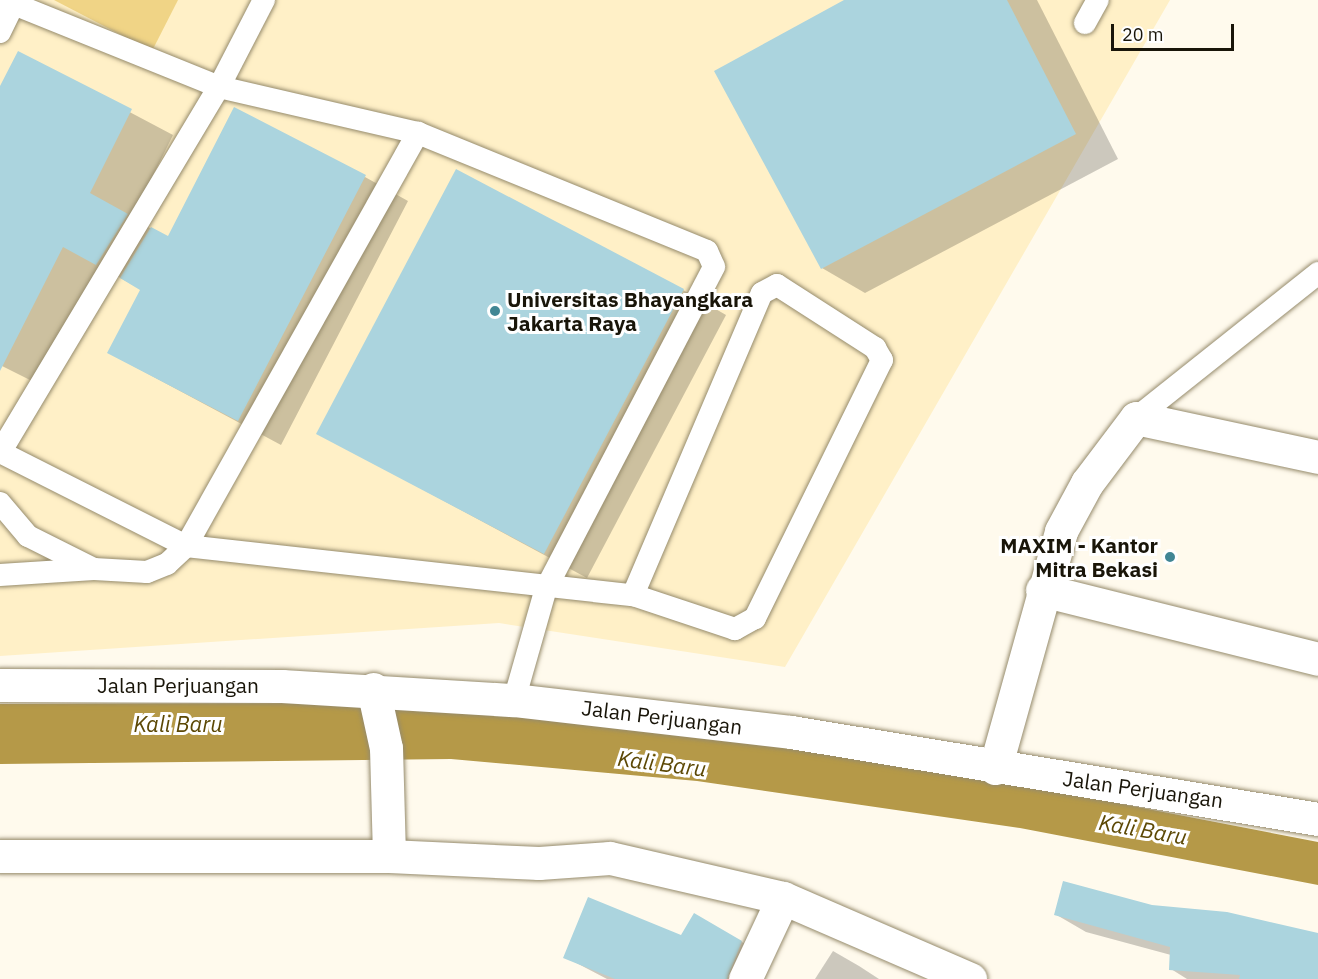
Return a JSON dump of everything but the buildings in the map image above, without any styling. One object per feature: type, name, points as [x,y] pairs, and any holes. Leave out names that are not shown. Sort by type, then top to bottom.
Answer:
[{"type":"main road","points":[[995,768],[1042,590],[1061,531],[1087,483],[1136,418],[1318,457]]},
{"type":"main road","points":[[1042,590],[1318,659]]},
{"type":"main road","name":"Jalan Perjuangan","points":[[0,686],[514,700],[791,732],[995,768],[1219,799],[1318,819]]},
{"type":"main road","points":[[375,695],[386,748],[384,789],[389,856]]},
{"type":"main road","points":[[0,856],[389,856],[539,863],[610,858],[783,898],[970,979]]},
{"type":"main road","points":[[745,979],[783,898]]},
{"type":"lane","points":[[264,0],[219,87],[1,451],[186,546],[546,588],[633,595],[735,629],[749,625],[882,360],[880,353],[777,285],[762,293],[633,595]]},
{"type":"lane","points":[[1085,23],[1098,0]]},
{"type":"lane","points":[[0,32],[9,2],[219,87],[418,133],[707,251],[713,259],[714,267],[546,588],[514,700]]},
{"type":"lane","points":[[0,575],[94,569],[147,572],[167,564],[186,546],[418,133]]},
{"type":"lane","points":[[1136,418],[1318,273]]},
{"type":"lane","points":[[0,503],[28,536],[94,569]]},
{"type":"shaded area","name":"Universitas Bhayangkara Jakarta Raya","points":[[0,0],[1170,0],[785,667],[499,623],[0,656]]},
{"type":"shaded area","points":[[54,0],[178,0],[152,51]]},
{"type":"water","name":"Kali Baru","points":[[337,703],[475,709],[740,739],[1024,785],[1318,842],[1318,885],[1020,828],[697,781],[451,759],[0,764],[0,704]]},
{"type":"place","name":"Universitas Bhayangkara Jakarta Raya","points":[[495,311]]},
{"type":"place","name":"MAXIM - Kantor Mitra Bekasi","points":[[1170,557]]}]
